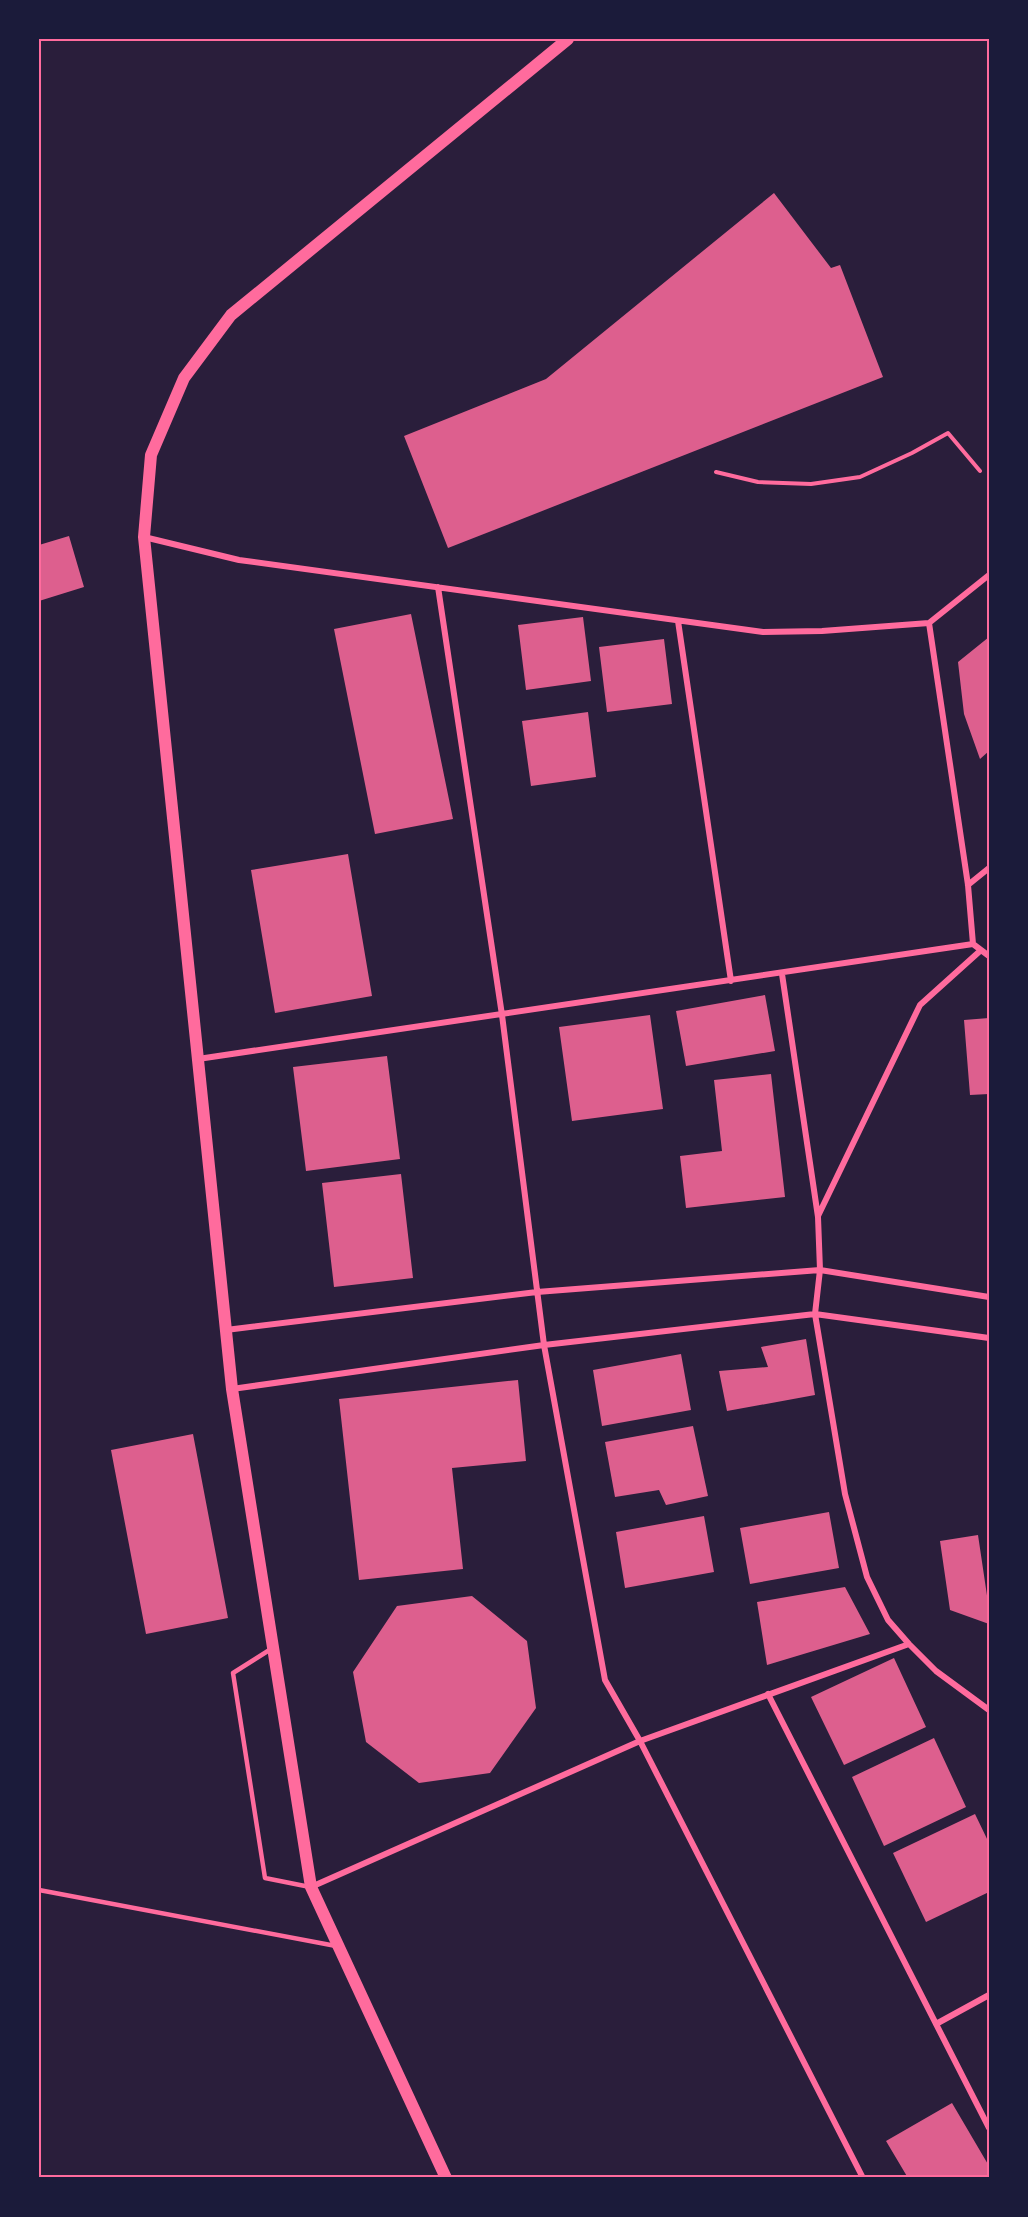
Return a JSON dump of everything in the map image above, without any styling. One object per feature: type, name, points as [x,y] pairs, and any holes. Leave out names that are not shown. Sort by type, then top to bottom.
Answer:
[{"type":"main road","points":[[446,2178],[311,1887],[232,1389],[144,537],[151,455],[184,378],[231,315],[568,39]]},
{"type":"street","points":[[144,537],[239,560],[763,632],[822,632],[929,623],[989,575]]},
{"type":"street","points":[[438,587],[501,1015],[544,1345],[605,1680],[640,1741],[863,2178]]},
{"type":"street","points":[[678,621],[731,981]]},
{"type":"street","points":[[929,623],[968,885],[973,944],[989,956]]},
{"type":"street","points":[[968,885],[989,868]]},
{"type":"street","points":[[198,1059],[973,944]]},
{"type":"street","points":[[818,1217],[920,1005],[980,951]]},
{"type":"street","points":[[782,974],[818,1217],[820,1270],[815,1314],[845,1494],[867,1577],[888,1620],[909,1644],[936,1671],[989,1710]]},
{"type":"street","points":[[226,1330],[537,1292],[820,1270],[989,1297]]},
{"type":"street","points":[[232,1389],[544,1345],[815,1314],[989,1338]]},
{"type":"street","points":[[311,1887],[640,1741],[909,1644]]},
{"type":"street","points":[[768,1694],[989,2128]]},
{"type":"street","points":[[936,2024],[989,1995]]},
{"type":"lane","points":[[273,1647],[233,1673],[265,1878],[311,1887]]},
{"type":"lane","points":[[39,1890],[338,1947]]},
{"type":"path","points":[[716,471],[758,482],[812,483],[860,477],[948,433],[980,471]]},
{"type":"shaded area","points":[[39,39],[989,39],[989,2178],[39,2178]]},
{"type":"building","points":[[774,193],[831,268],[840,265],[883,377],[448,548],[404,436],[546,379]]},
{"type":"building","points":[[69,536],[84,587],[39,601],[39,545]]},
{"type":"building","points":[[411,614],[453,819],[375,834],[334,629]]},
{"type":"building","points":[[583,617],[591,681],[526,690],[518,625]]},
{"type":"building","points":[[989,637],[989,751],[980,759],[964,714],[958,662]]},
{"type":"building","points":[[664,639],[672,704],[607,712],[599,647]]},
{"type":"building","points":[[588,712],[596,777],[531,786],[522,721]]},
{"type":"building","points":[[348,854],[372,996],[275,1013],[251,870]]},
{"type":"building","points":[[765,995],[775,1051],[686,1066],[676,1011]]},
{"type":"building","points":[[650,1015],[663,1109],[572,1121],[559,1027]]},
{"type":"building","points":[[989,1018],[989,1094],[970,1095],[964,1020]]},
{"type":"building","points":[[387,1056],[400,1159],[306,1171],[293,1067]]},
{"type":"building","points":[[771,1074],[785,1197],[686,1208],[680,1156],[722,1151],[714,1080]]},
{"type":"building","points":[[401,1174],[413,1278],[334,1287],[322,1183]]},
{"type":"building","points":[[806,1339],[815,1395],[727,1411],[719,1371],[768,1367],[761,1347]]},
{"type":"building","points":[[681,1354],[691,1410],[602,1426],[593,1370]]},
{"type":"building","points":[[518,1380],[526,1461],[452,1468],[463,1569],[359,1580],[339,1399]]},
{"type":"building","points":[[693,1426],[708,1496],[666,1505],[659,1490],[615,1497],[605,1442]]},
{"type":"building","points":[[193,1434],[228,1618],[146,1634],[111,1450]]},
{"type":"building","points":[[829,1512],[839,1568],[750,1584],[740,1528]]},
{"type":"building","points":[[704,1516],[714,1572],[625,1588],[616,1532]]},
{"type":"building","points":[[978,1535],[989,1609],[989,1624],[950,1610],[940,1541]]},
{"type":"building","points":[[845,1587],[870,1634],[767,1665],[757,1602]]},
{"type":"building","points":[[472,1596],[527,1641],[536,1708],[490,1773],[419,1783],[366,1742],[353,1672],[397,1606]]},
{"type":"building","points":[[894,1658],[926,1727],[844,1765],[811,1697]]},
{"type":"building","points":[[934,1738],[966,1807],[884,1846],[852,1777]]},
{"type":"building","points":[[975,1814],[989,1843],[989,1892],[926,1922],[893,1853]]},
{"type":"building","points":[[952,2103],[989,2166],[989,2178],[908,2178],[886,2141]]}]
